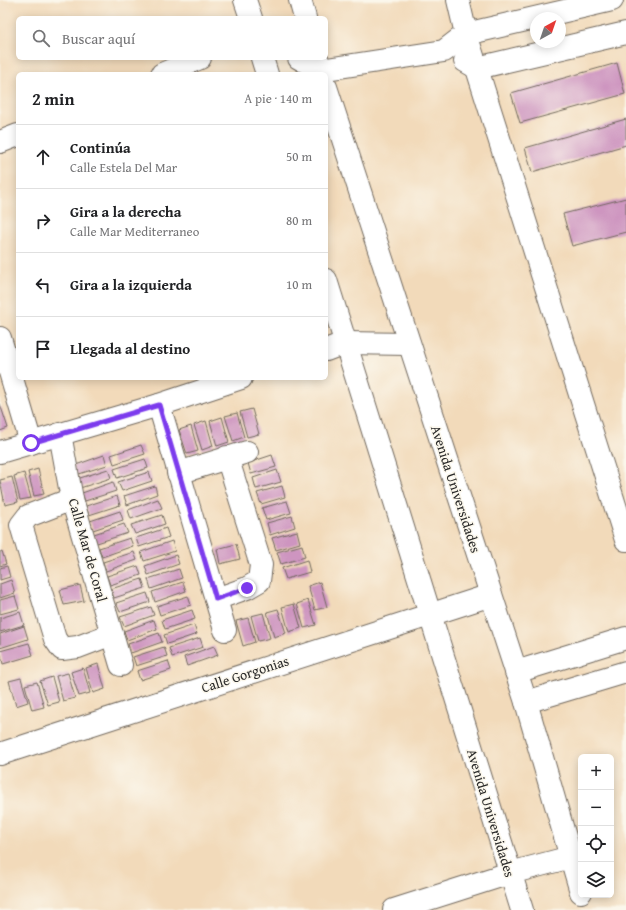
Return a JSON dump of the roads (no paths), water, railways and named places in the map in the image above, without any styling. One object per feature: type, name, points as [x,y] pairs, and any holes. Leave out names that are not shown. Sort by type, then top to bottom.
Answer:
[{"type":"street","points":[[245,0],[250,16]]},
{"type":"street","points":[[300,0],[304,16]]},
{"type":"street","points":[[458,0],[466,34],[626,540]]},
{"type":"street","points":[[302,60],[321,72],[444,50],[466,34],[612,0]]},
{"type":"street","points":[[444,50],[477,68],[626,33]]},
{"type":"street","points":[[167,72],[195,60]]},
{"type":"street","points":[[263,60],[266,72]]},
{"type":"street","name":"Avenida Universidades","points":[[328,94],[526,702],[578,883]]},
{"type":"street","points":[[0,142],[16,136]]},
{"type":"street","name":"Avenida Universidades","points":[[328,295],[335,347],[430,614],[522,910]]},
{"type":"street","points":[[0,338],[31,443]]},
{"type":"street","points":[[335,347],[409,344]]},
{"type":"street","points":[[0,452],[159,405],[235,380]]},
{"type":"street","points":[[159,405],[225,630]]},
{"type":"street","name":"Calle Mar de Coral","points":[[60,434],[72,498],[121,665]]},
{"type":"street","points":[[178,473],[237,454],[261,565],[259,581],[247,588],[216,599]]},
{"type":"street","points":[[72,498],[28,516],[21,525],[27,547],[56,638],[62,649],[78,647],[112,634]]},
{"type":"street","name":"Calle Gorgonias","points":[[0,754],[491,595]]},
{"type":"street","points":[[516,672],[626,638]]},
{"type":"street","points":[[526,702],[626,672]]},
{"type":"street","points":[[394,910],[510,873],[571,856]]},
{"type":"street","name":"Avenida Universidades","points":[[582,898],[586,910]]}]
